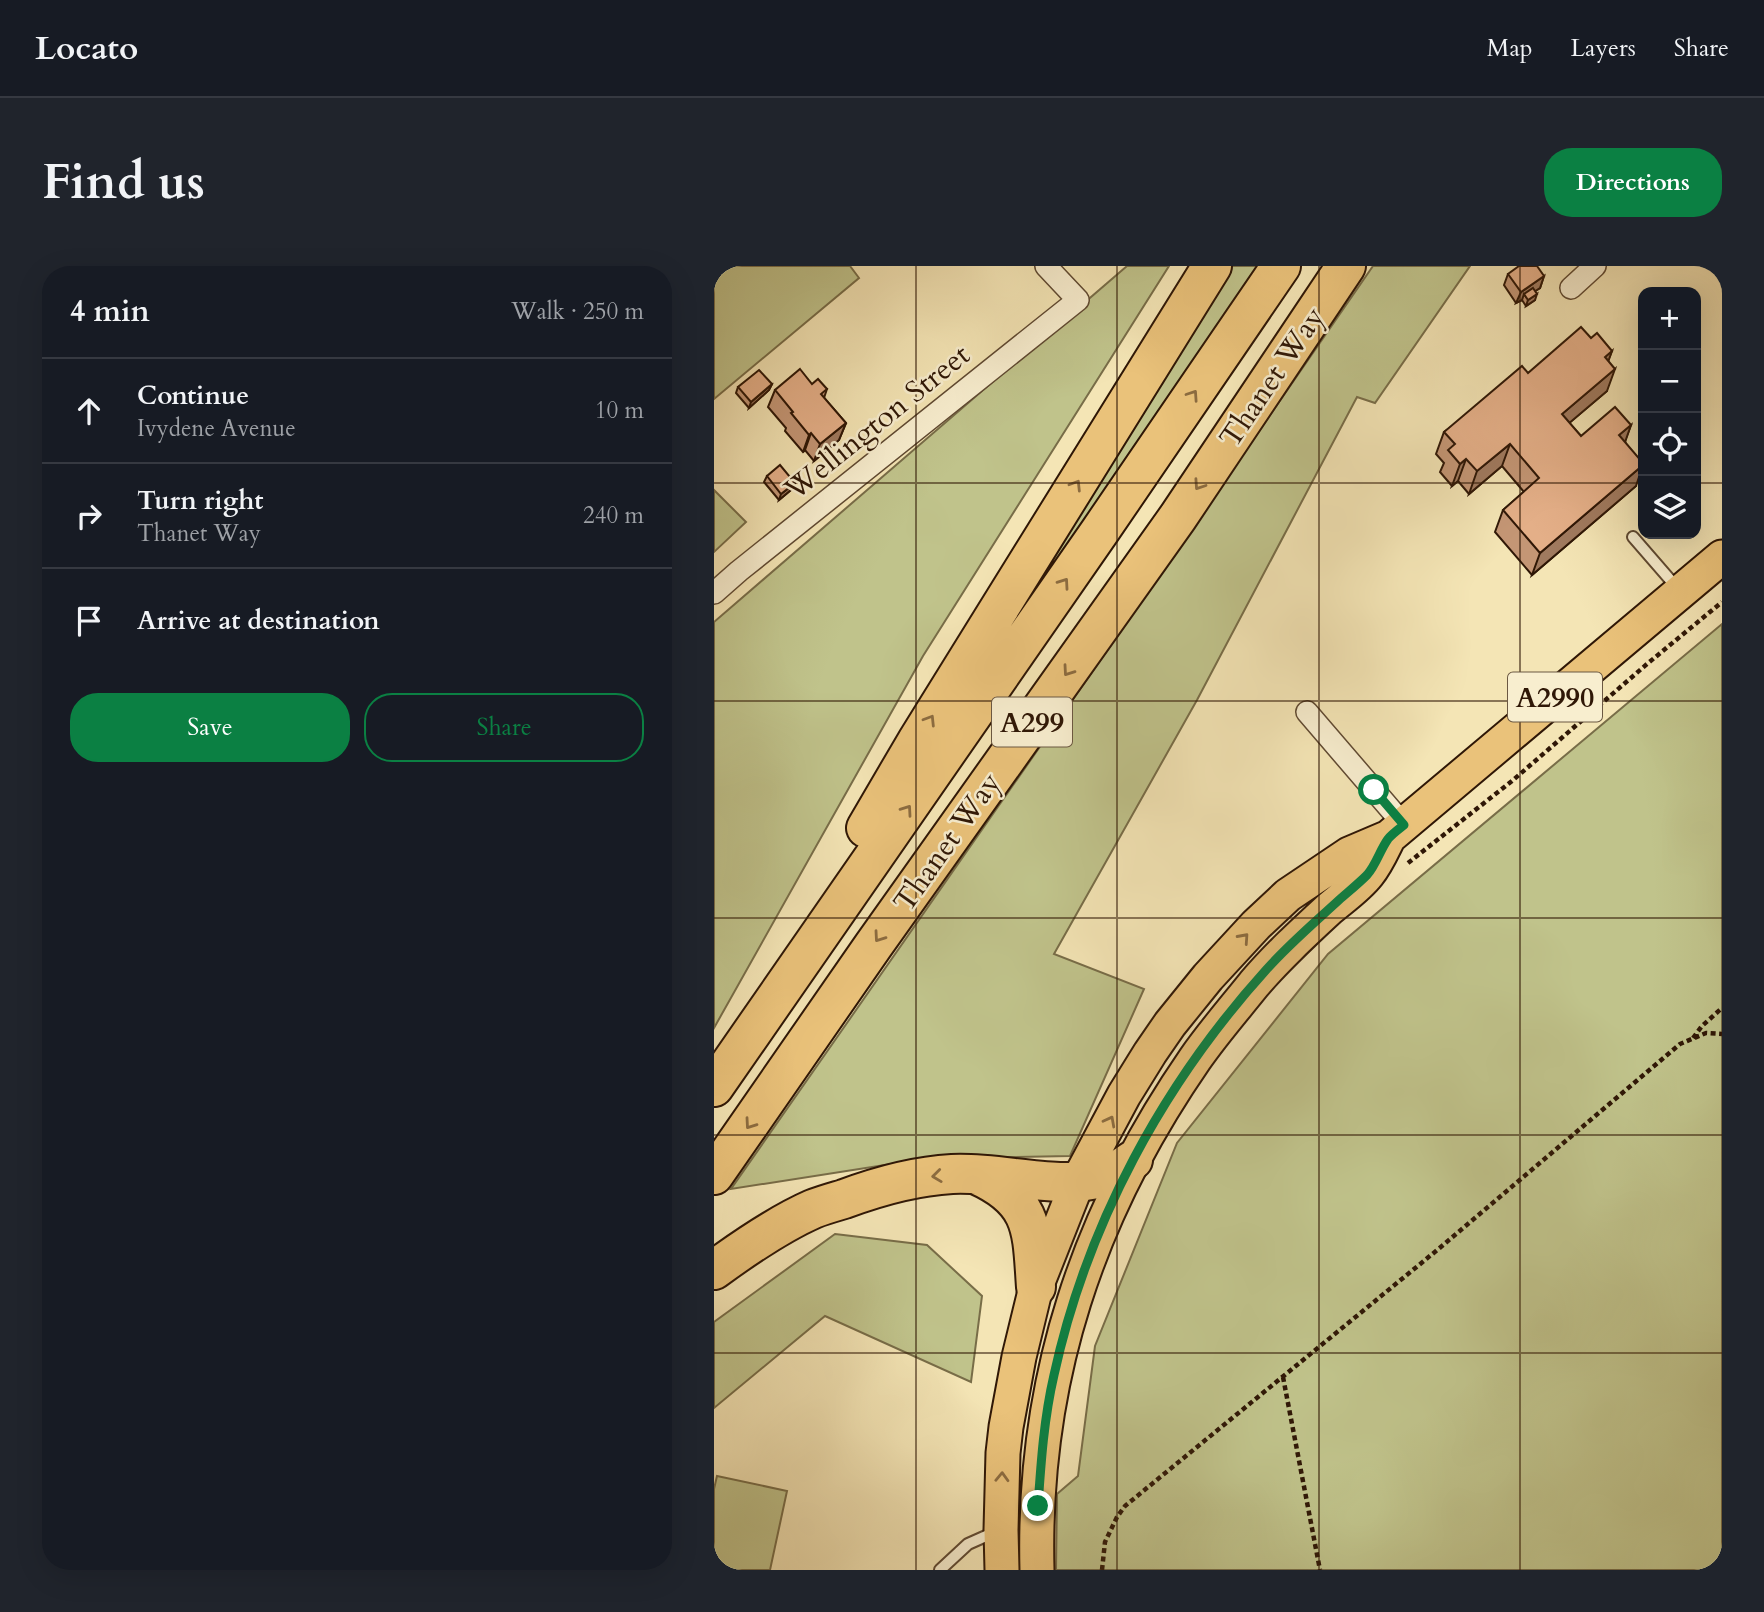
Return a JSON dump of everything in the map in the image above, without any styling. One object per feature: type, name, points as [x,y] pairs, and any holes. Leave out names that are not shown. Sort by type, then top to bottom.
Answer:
[{"type":"highway","points":[[718,1081],[917,741],[1212,266]]},
{"type":"highway","name":"Thanet Way","points":[[718,1081],[1281,266]]},
{"type":"highway","name":"Thanet Way","points":[[714,1175],[1178,517],[1346,266]]},
{"type":"highway","points":[[714,1270],[749,1244],[813,1209],[881,1186],[952,1174],[1078,1181],[1099,1178],[1133,1160]]},
{"type":"highway","points":[[975,1174],[1006,1191],[1027,1218],[1036,1287]]},
{"type":"main road","name":"A2990","points":[[1038,1570],[1041,1461],[1056,1365],[1073,1301],[1102,1226],[1133,1160],[1179,1084],[1222,1024],[1267,969],[1400,842],[1722,558]]},
{"type":"main road","name":"A2990","points":[[1002,1570],[1002,1480],[1006,1427],[1036,1287],[1078,1181],[1124,1095],[1150,1053],[1189,1000],[1256,925],[1288,895],[1349,854],[1400,842]]},
{"type":"street","name":"Wellington Street","points":[[714,593],[749,562],[1078,300],[1046,266]]},
{"type":"street","points":[[1572,288],[1595,266]]},
{"type":"street","points":[[1307,712],[1400,842]]},
{"type":"lane","points":[[1633,537],[1681,592]]},
{"type":"lane","points":[[940,1570],[968,1544],[1001,1530]]},
{"type":"path","points":[[1400,842],[1512,781],[1722,602]]},
{"type":"path","points":[[1692,1039],[1722,1008]]},
{"type":"path","points":[[1102,1570],[1105,1542],[1125,1506],[1436,1251],[1680,1044],[1706,1033],[1722,1034]]},
{"type":"path","points":[[1283,1377],[1321,1570]]},
{"type":"green space","points":[[714,266],[850,266],[859,278],[714,399]]},
{"type":"green space","points":[[1127,266],[1169,266],[923,656],[714,1028],[714,622]]},
{"type":"green space","points":[[1230,266],[1262,266],[921,778],[1011,610]]},
{"type":"green space","points":[[1373,266],[1470,266],[1375,403],[1357,397],[1197,700],[1054,954],[1144,989],[1070,1156],[923,1159],[731,1189],[1134,612]]},
{"type":"green space","points":[[714,490],[746,522],[714,552]]},
{"type":"green space","points":[[1722,624],[1722,1570],[1056,1570],[1057,1494],[1078,1476],[1095,1346],[1177,1143],[1328,954]]},
{"type":"green space","points":[[835,1234],[927,1245],[982,1296],[971,1382],[825,1316],[714,1408],[714,1322]]},
{"type":"green space","points":[[717,1476],[787,1491],[770,1570],[714,1570],[714,1489]]},
{"type":"building","points":[[1519,266],[1537,266],[1544,276],[1521,292],[1508,274]]},
{"type":"building","points":[[1533,288],[1537,294],[1528,300],[1524,294]]},
{"type":"building","points":[[1581,327],[1591,338],[1597,333],[1612,351],[1605,357],[1615,369],[1562,414],[1581,436],[1615,407],[1631,425],[1619,435],[1638,457],[1638,469],[1540,553],[1503,510],[1539,478],[1510,444],[1477,471],[1466,459],[1460,464],[1448,450],[1455,444],[1444,432],[1522,366],[1528,373]]},
{"type":"building","points":[[800,369],[812,384],[818,379],[827,389],[821,394],[846,423],[820,444],[811,433],[809,435],[775,390]]},
{"type":"building","points":[[759,370],[772,384],[751,402],[738,387]]},
{"type":"building","points":[[780,465],[795,483],[781,494],[767,476]]},
{"type":"route","points":[[1038,1506],[1047,1415],[1062,1339],[1088,1261],[1117,1193],[1161,1112],[1197,1056],[1267,969],[1368,874],[1389,837],[1404,825],[1374,790]]}]
